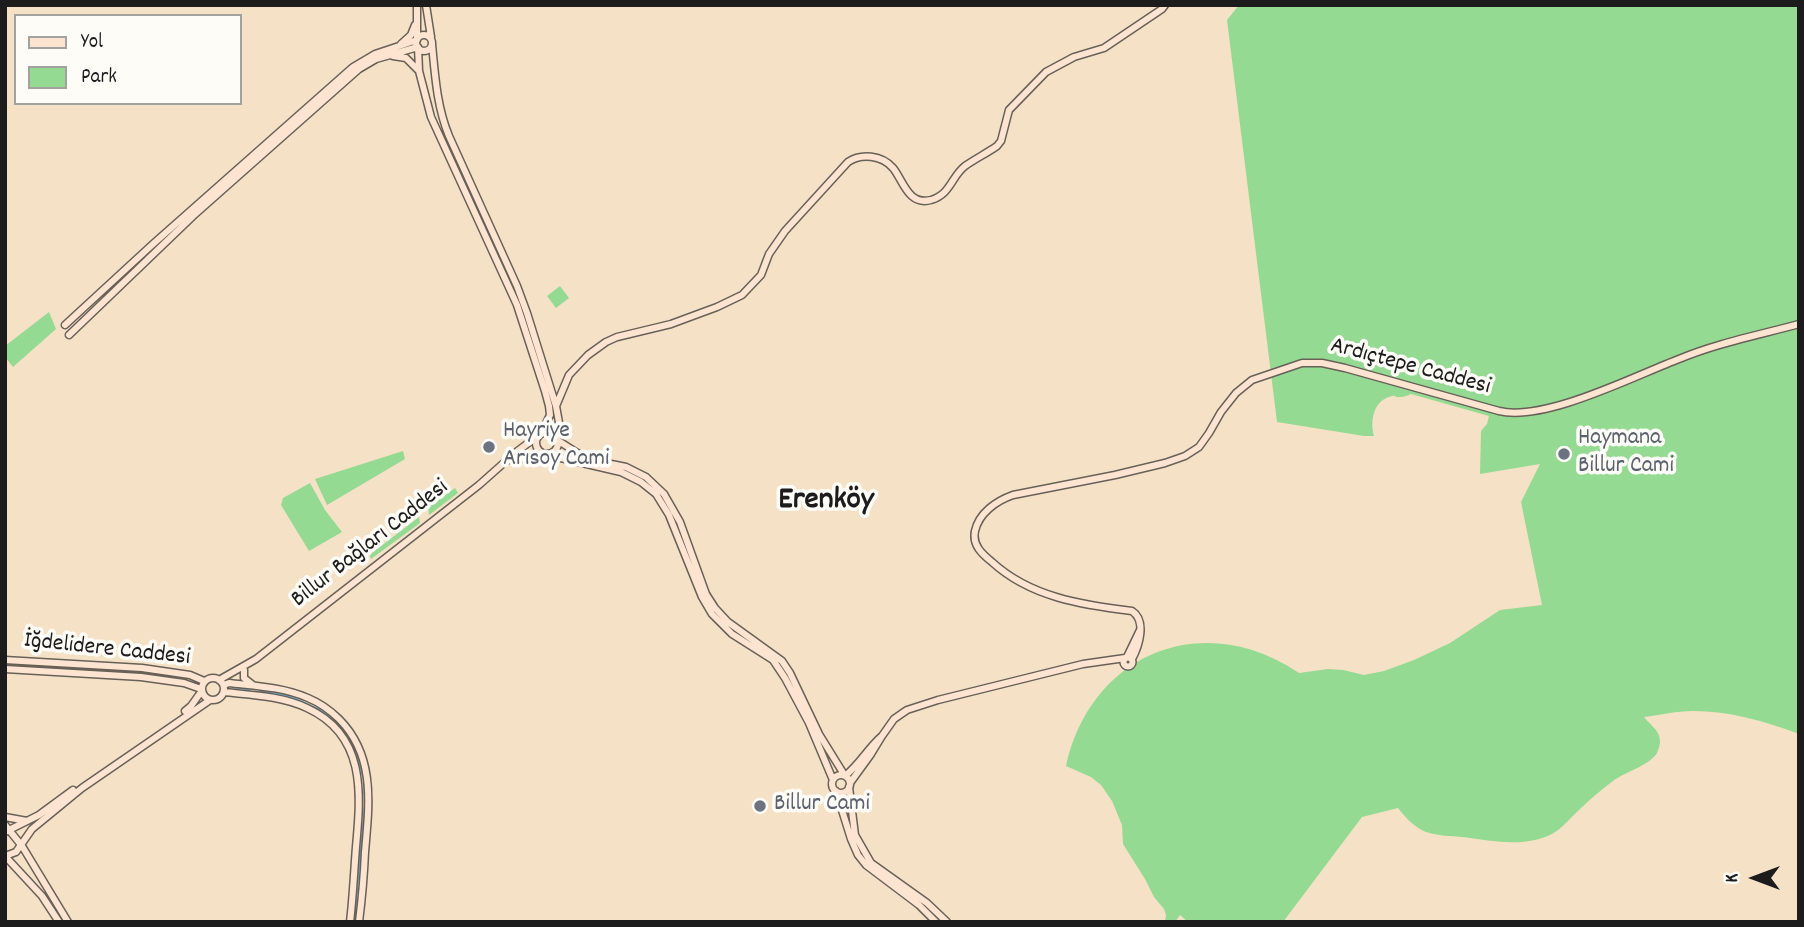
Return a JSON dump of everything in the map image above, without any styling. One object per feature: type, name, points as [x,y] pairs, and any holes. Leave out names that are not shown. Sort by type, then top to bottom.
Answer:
[{"type":"street","points":[[426,5],[441,115],[517,286],[548,389],[550,415],[536,440],[536,447],[547,455],[621,471],[656,494],[669,515],[702,597],[712,614],[732,634],[773,660],[785,678],[809,723],[833,780],[832,786],[858,855],[866,865],[919,905],[936,922]]},
{"type":"street","points":[[556,406],[566,380],[578,364],[597,347],[617,337],[671,324],[742,295],[758,279],[769,254],[791,223],[853,159],[860,156],[874,157],[892,166],[905,190],[914,198],[931,200],[939,197],[948,191],[962,168],[997,146],[1001,141],[1009,110],[1046,72],[1074,57],[1104,48],[1165,5]]},
{"type":"street","points":[[417,9],[419,71],[425,99],[517,305],[556,406],[560,428],[556,449],[547,455],[508,460]]},
{"type":"street","points":[[397,48],[411,35],[417,9]]},
{"type":"street","points":[[69,335],[193,216],[359,69],[376,59],[418,43],[421,36],[425,35],[432,42]]},
{"type":"street","points":[[418,43],[425,50],[432,42]]},
{"type":"street","points":[[65,325],[353,67],[375,54],[418,43]]},
{"type":"street","points":[[388,55],[406,58],[419,71]]},
{"type":"street","name":"Ardıçtepe Caddesi","points":[[882,736],[894,719],[907,710],[938,700],[1070,667],[1127,660],[1140,635],[1139,617],[1132,611],[1097,607],[1032,589],[1007,576],[983,555],[977,546],[975,532],[981,516],[1013,495],[1115,475],[1185,456],[1199,447],[1236,393],[1252,380],[1302,363],[1322,363],[1489,409],[1509,414],[1521,413],[1544,409],[1607,389],[1680,358],[1799,324]]},
{"type":"street","points":[[548,389],[566,380]]},
{"type":"street","points":[[540,435],[550,433],[579,454],[626,467],[646,477],[664,494],[680,522],[706,594],[715,608],[728,622],[782,661],[790,673],[819,734],[850,785],[850,808],[855,835],[871,863],[926,903],[947,922]]},
{"type":"street","name":"Billur Bağları Caddesi","points":[[256,659],[540,435]]},
{"type":"street","points":[[222,685],[256,659]]},
{"type":"street","points":[[68,922],[22,846],[7,829],[39,815],[121,755],[210,700],[218,699],[222,685],[256,659]]},
{"type":"street","name":"İğdelidere Caddesi","points":[[5,660],[142,668],[190,675],[204,681]]},
{"type":"street","name":"İğdelidere Caddesi","points":[[5,669],[131,676],[190,684],[201,690]]},
{"type":"street","points":[[244,670],[244,678],[258,686]]},
{"type":"street","points":[[59,922],[43,896],[5,856],[22,846],[32,829],[82,788],[189,709],[204,681],[213,677],[222,685],[253,695],[285,700],[315,712],[336,730],[351,753],[358,776],[360,805],[350,922]]},
{"type":"street","points":[[222,685],[229,683],[258,686],[302,695],[326,708],[348,729],[362,755],[368,775],[369,806],[359,922]]},
{"type":"street","points":[[190,684],[195,702]]},
{"type":"street","points":[[253,695],[258,686]]},
{"type":"street","points":[[201,690],[210,700]]},
{"type":"street","points":[[833,780],[837,776],[845,776],[882,736]]},
{"type":"street","points":[[836,791],[844,792],[850,785],[882,736]]},
{"type":"street","points":[[5,817],[29,821]]},
{"type":"green space","points":[[1239,5],[1799,5],[1799,734],[1760,721],[1706,711],[1644,717],[1659,736],[1659,746],[1654,757],[1609,784],[1552,834],[1530,841],[1508,842],[1435,834],[1418,828],[1398,808],[1362,817],[1283,922],[1188,922],[1180,915],[1175,922],[1165,922],[1164,909],[1123,844],[1122,825],[1112,801],[1101,785],[1091,777],[1066,766],[1079,727],[1099,695],[1125,670],[1156,653],[1190,644],[1226,644],[1262,654],[1299,673],[1328,669],[1364,675],[1414,660],[1450,643],[1500,610],[1542,605],[1521,502],[1540,464],[1480,474],[1481,431],[1489,416],[1411,394],[1389,397],[1379,403],[1372,425],[1374,436],[1277,422],[1227,20]]},
{"type":"green space","points":[[560,286],[569,298],[556,308],[547,296]]},
{"type":"green space","points":[[49,312],[56,329],[13,367],[5,357],[5,346]]},
{"type":"green space","points":[[403,451],[405,459],[327,505],[315,479]]},
{"type":"green space","points":[[310,483],[325,510],[342,532],[309,551],[281,505],[283,498]]},
{"type":"green space","points":[[455,488],[458,493],[429,515],[428,507]]},
{"type":"green space","points":[[419,517],[420,523],[371,559],[372,553]]},
{"type":"waterway","points":[[5,665],[126,672],[185,679]]},
{"type":"waterway","points":[[234,687],[250,690]]},
{"type":"waterway","points":[[260,691],[289,696],[320,710],[340,726],[357,753],[364,780],[365,804],[354,922]]},
{"type":"place","name":"Hayriye Arısoy Cami","points":[[489,447]]},
{"type":"place","name":"Haymana Billur Cami","points":[[1564,454]]},
{"type":"place","name":"Billur Cami","points":[[760,806]]},
{"type":"district","name":"Erenköy","points":[[826,503]]}]
